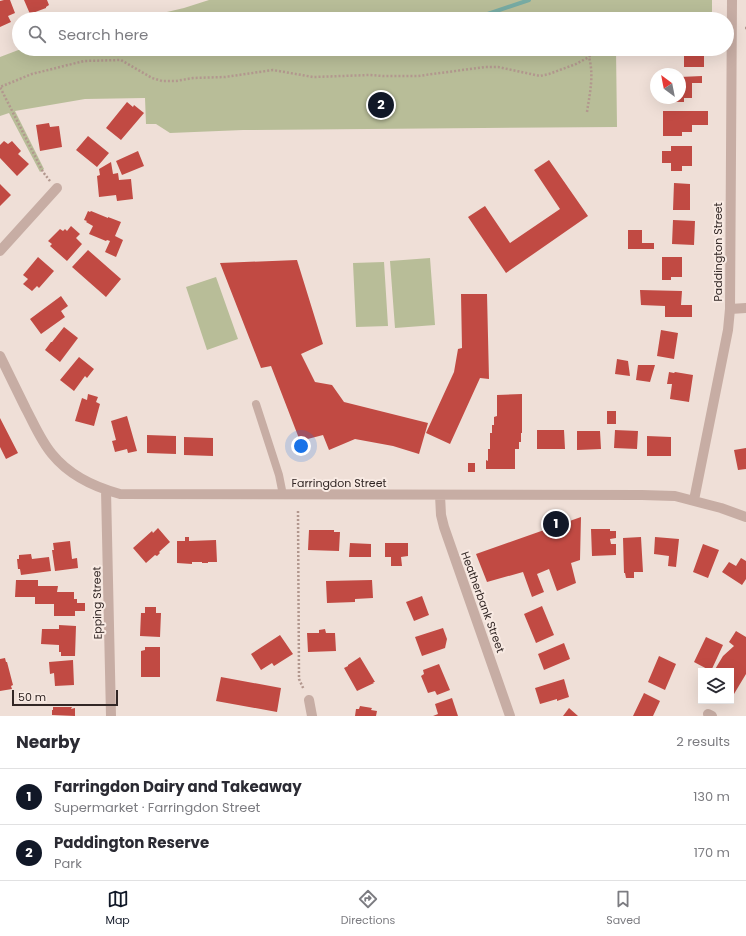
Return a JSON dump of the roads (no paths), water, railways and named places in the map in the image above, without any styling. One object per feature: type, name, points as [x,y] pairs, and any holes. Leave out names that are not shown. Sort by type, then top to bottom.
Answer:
[{"type":"street","name":"Paddington Street","points":[[732,0],[732,12]]},
{"type":"street","name":"Paddington Street","points":[[694,500],[728,330],[730,309],[732,56]]},
{"type":"street","points":[[0,251],[57,188]]},
{"type":"street","points":[[730,309],[746,308]]},
{"type":"street","name":"Farringdon Street","points":[[0,356],[36,428],[52,454],[62,465],[76,476],[91,484],[120,494],[675,496],[694,500],[746,517]]},
{"type":"street","name":"Epping Street","points":[[106,490],[111,716]]},
{"type":"street","name":"Heatherbank Street","points":[[440,495],[441,516],[444,528],[510,716]]},
{"type":"street","points":[[309,700],[312,716]]},
{"type":"lane","points":[[256,404],[279,475],[283,495]]},
{"type":"waterway","points":[[494,12],[529,0]]},
{"type":"place","name":"Paddington Reserve","points":[[381,105]]},
{"type":"place","name":"Farringdon Dairy and Takeaway","points":[[556,524]]}]
